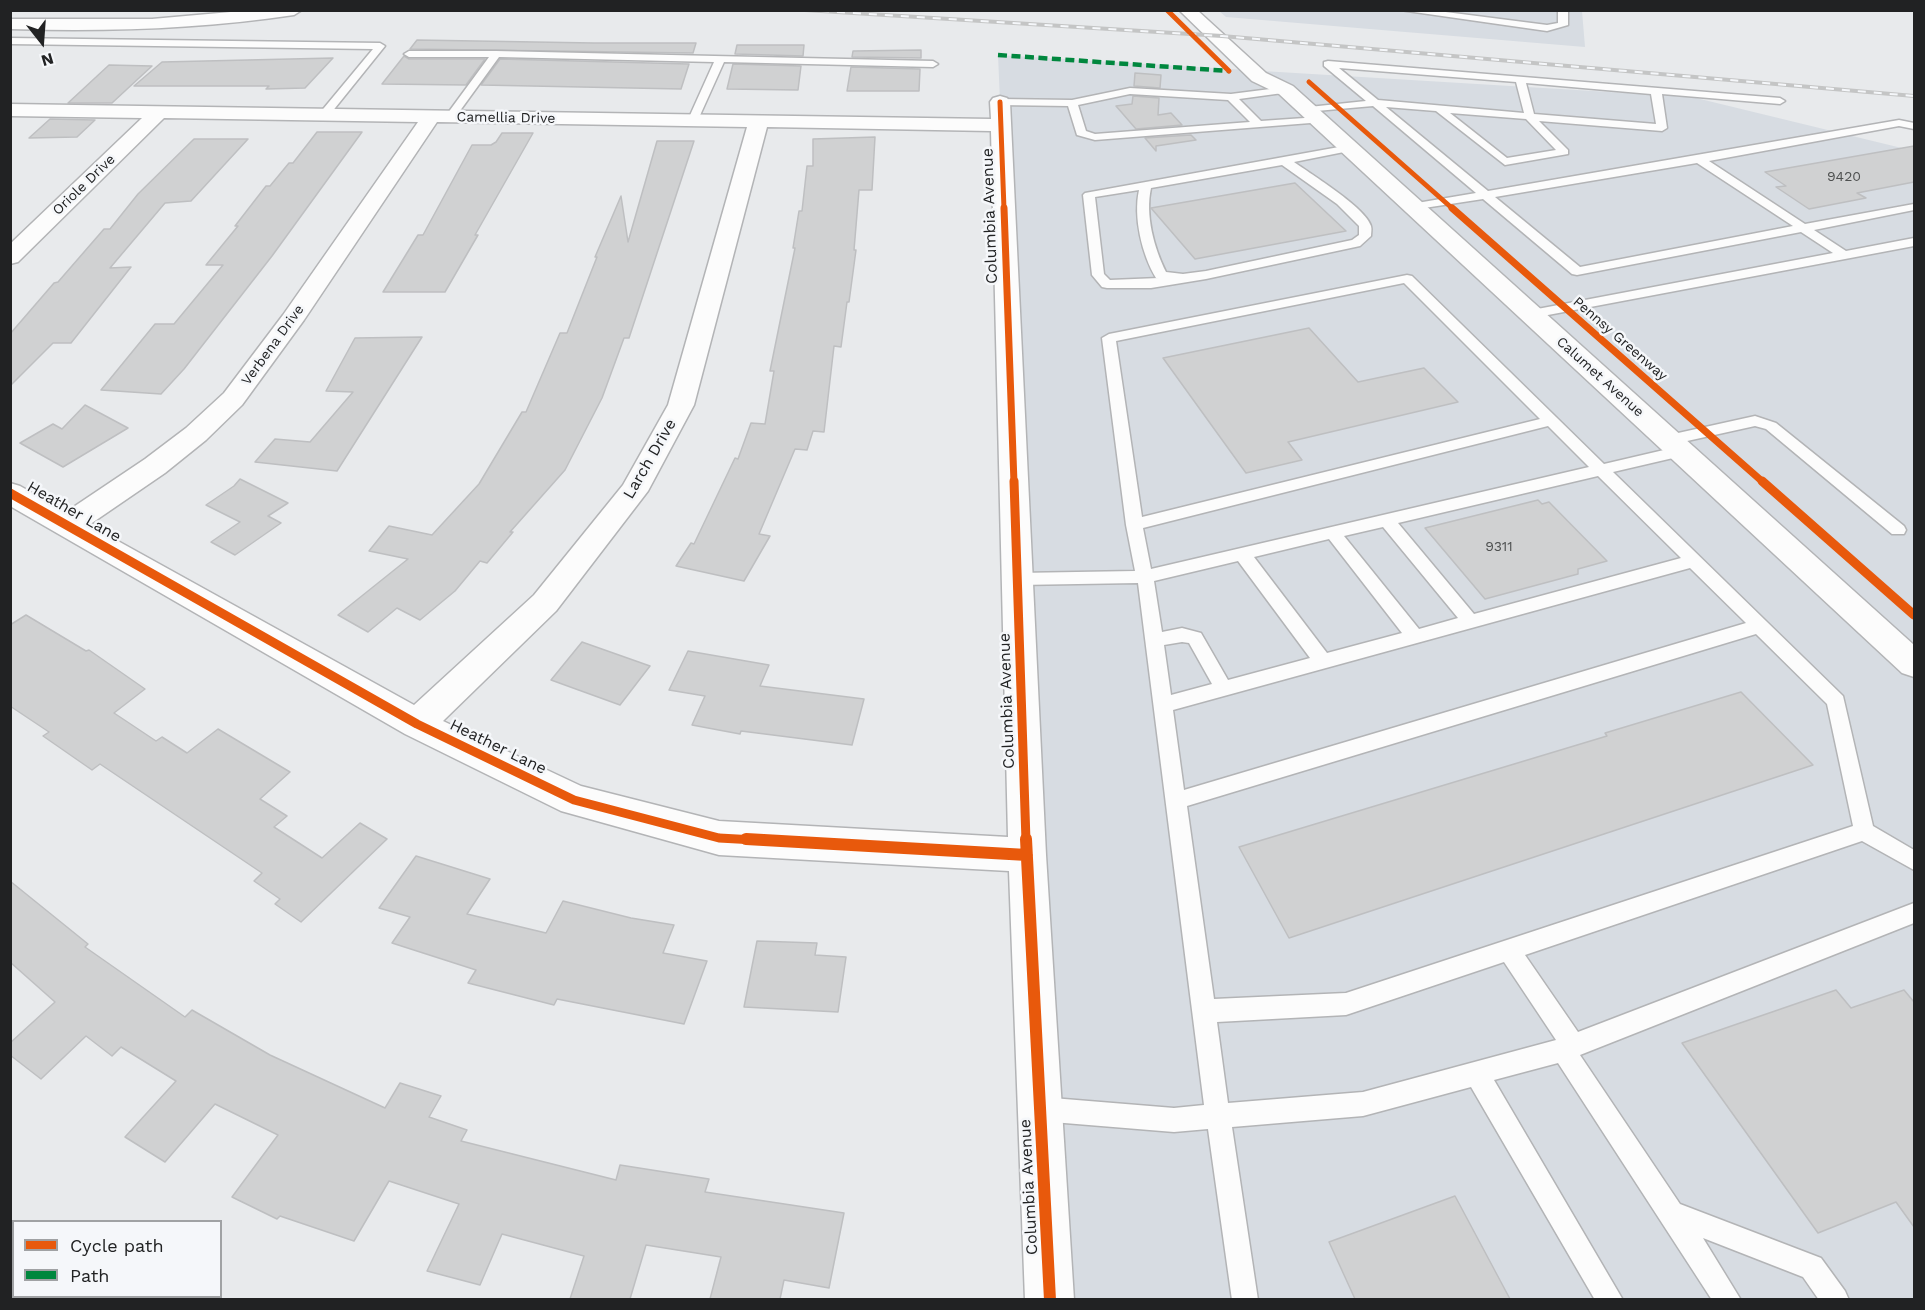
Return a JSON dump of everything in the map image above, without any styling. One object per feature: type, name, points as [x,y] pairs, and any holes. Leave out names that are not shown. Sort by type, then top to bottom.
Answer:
[{"type":"street","points":[[10,13],[110,15],[210,10]]},
{"type":"street","points":[[10,24],[141,26],[225,20],[294,10]]},
{"type":"street","name":"Calumet Avenue","points":[[1187,10],[1259,76],[1286,90],[1314,115],[1914,664]]},
{"type":"street","points":[[1212,10],[1236,32]]},
{"type":"street","name":"Calumet Avenue","points":[[1276,66],[1284,73],[1286,90]]},
{"type":"street","name":"Camellia Drive","points":[[10,110],[758,123],[1000,113]]},
{"type":"street","name":"Columbia Avenue","points":[[1000,113],[1027,855],[1050,1299]]},
{"type":"street","name":"Oriole Drive","points":[[10,257],[157,114]]},
{"type":"street","name":"Verbena Drive","points":[[66,526],[155,466],[196,434],[233,399],[440,117]]},
{"type":"street","name":"Larch Drive","points":[[417,724],[545,603],[634,491],[681,405],[758,123]]},
{"type":"street","name":"Heather Lane","points":[[10,493],[417,724],[574,800],[719,838],[1027,855]]},
{"type":"lane","points":[[1404,10],[1547,28],[1563,25],[1560,11]]},
{"type":"lane","points":[[10,41],[380,46],[323,116]]},
{"type":"lane","points":[[408,54],[720,58],[933,64]]},
{"type":"lane","points":[[440,117],[496,54]]},
{"type":"lane","points":[[692,122],[720,58]]},
{"type":"lane","points":[[1780,101],[1328,64],[1577,271],[1914,207]]},
{"type":"lane","points":[[1438,108],[1504,162],[1564,152],[1530,117],[1520,80]]},
{"type":"lane","points":[[1000,113],[1072,103],[1130,90],[1231,97],[1286,90]]},
{"type":"lane","points":[[1072,103],[1081,133],[1095,137],[1258,124],[1376,103],[1662,128],[1656,91]]},
{"type":"lane","points":[[1231,97],[1258,124]]},
{"type":"lane","points":[[1415,207],[1899,123],[1914,126]]},
{"type":"lane","points":[[1284,160],[1326,189],[1360,219],[1365,227],[1365,236],[1356,243],[1151,284],[1107,284],[1098,275],[1089,195],[1350,148]]},
{"type":"lane","points":[[1699,159],[1844,255]]},
{"type":"lane","points":[[1146,185],[1142,196],[1146,225],[1157,268],[1161,275],[1169,278],[1184,277]]},
{"type":"lane","points":[[1532,314],[1914,242]]},
{"type":"lane","points":[[1245,1299],[1163,705],[1134,525],[1109,338],[1407,279],[1836,701],[1864,831],[1914,861]]},
{"type":"lane","points":[[1134,525],[1551,421]]},
{"type":"lane","points":[[1018,579],[1144,577],[1600,469],[1755,421],[1771,426],[1898,530]]},
{"type":"lane","points":[[1386,520],[1471,622]]},
{"type":"lane","points":[[1332,532],[1415,637]]},
{"type":"lane","points":[[1242,554],[1323,662]]},
{"type":"lane","points":[[1163,705],[1693,561]]},
{"type":"lane","points":[[1176,801],[1759,626]]},
{"type":"lane","points":[[1153,640],[1182,635],[1195,638],[1223,688]]},
{"type":"lane","points":[[1204,1011],[1346,1004],[1864,831]]},
{"type":"lane","points":[[1040,1109],[1174,1120],[1363,1104],[1568,1048],[1914,913]]},
{"type":"lane","points":[[1508,949],[1670,1213],[1728,1299]]},
{"type":"lane","points":[[1476,1073],[1610,1299]]},
{"type":"lane","points":[[1670,1213],[1812,1267],[1836,1299]]},
{"type":"shaded area","points":[[1219,11],[1582,11],[1585,47],[1226,17]]},
{"type":"shaded area","points":[[998,55],[1692,97],[1914,151],[1914,1299],[1052,1299]]},
{"type":"building","points":[[417,40],[696,43],[693,53],[410,49]]},
{"type":"building","points":[[737,45],[804,45],[803,56],[735,54]]},
{"type":"building","points":[[921,50],[921,58],[852,57],[853,51]]},
{"type":"building","points":[[404,56],[409,59],[485,59],[466,85],[382,84]]},
{"type":"building","points":[[333,58],[305,88],[134,86],[162,62]]},
{"type":"building","points":[[500,59],[689,64],[681,89],[481,85]]},
{"type":"building","points":[[733,64],[801,66],[798,90],[727,89]]},
{"type":"building","points":[[109,65],[152,66],[112,103],[68,103]]},
{"type":"building","points":[[851,67],[920,69],[919,91],[847,91]]},
{"type":"building","points":[[1135,73],[1161,75],[1160,88],[1134,86]]},
{"type":"building","points":[[1133,96],[1159,98],[1158,115],[1171,113],[1182,125],[1136,129],[1116,106],[1132,104]]},
{"type":"building","points":[[50,119],[95,120],[77,137],[29,138]]},
{"type":"building","points":[[317,132],[362,132],[272,256],[184,369],[161,394],[101,390],[155,324],[174,324],[223,265],[206,265],[238,226],[235,226],[266,186],[270,186],[289,163],[293,163]]},
{"type":"building","points":[[502,133],[533,133],[445,292],[383,292],[418,235],[423,235],[472,145],[491,145]]},
{"type":"building","points":[[1191,135],[1196,140],[1156,146],[1156,151],[1145,138]]},
{"type":"building","points":[[875,137],[872,190],[859,190],[854,250],[856,250],[849,302],[847,302],[841,347],[834,346],[824,432],[813,431],[807,450],[795,449],[759,534],[770,536],[744,581],[676,566],[691,543],[694,544],[735,458],[738,459],[751,423],[765,424],[774,371],[770,371],[795,248],[793,248],[799,211],[802,211],[807,166],[813,166],[813,139]]},
{"type":"building","points":[[194,139],[248,139],[191,201],[165,203],[110,268],[131,267],[71,343],[53,343],[10,386],[10,334],[104,229],[110,229],[138,194]]},
{"type":"building","points":[[657,141],[694,141],[629,338],[624,338],[602,398],[565,470],[510,532],[513,532],[487,563],[480,561],[455,591],[420,620],[397,608],[368,632],[338,615],[408,559],[369,551],[389,526],[432,535],[479,484],[522,412],[526,412],[560,333],[567,333],[597,257],[595,257],[621,196],[628,242]]},
{"type":"building","points":[[1914,146],[1914,182],[1857,193],[1866,198],[1809,209],[1776,187],[1786,186],[1765,172]]},
{"type":"building","points":[[1295,183],[1346,231],[1195,259],[1151,208]]},
{"type":"building","points":[[1309,328],[1358,382],[1424,368],[1458,402],[1288,442],[1302,460],[1246,473],[1163,358]]},
{"type":"building","points":[[422,337],[337,471],[255,462],[275,439],[310,442],[353,392],[326,391],[355,338]]},
{"type":"building","points":[[85,405],[128,428],[63,467],[20,443],[53,424],[62,429]]},
{"type":"building","points":[[240,479],[288,503],[268,516],[281,523],[235,555],[211,542],[240,522],[206,505],[234,486]]},
{"type":"building","points":[[1538,500],[1542,504],[1549,502],[1607,561],[1578,569],[1578,574],[1485,599],[1425,528]]},
{"type":"building","points":[[26,615],[86,651],[89,650],[145,689],[114,713],[156,741],[162,737],[187,753],[218,729],[290,772],[260,799],[287,816],[274,827],[322,858],[360,823],[387,839],[301,922],[275,904],[280,899],[254,881],[262,873],[100,764],[92,770],[43,736],[49,732],[10,706],[10,625]]},
{"type":"building","points":[[582,642],[650,666],[620,705],[551,680]]},
{"type":"building","points":[[688,651],[769,665],[760,686],[864,699],[852,745],[741,731],[740,734],[692,725],[705,696],[669,690]]},
{"type":"building","points":[[1741,692],[1813,765],[1289,938],[1239,847],[1607,736],[1605,733]]},
{"type":"building","points":[[416,856],[490,879],[467,914],[546,933],[563,901],[631,918],[674,925],[663,953],[707,961],[684,1024],[557,999],[554,1005],[468,983],[476,970],[392,943],[410,917],[379,908]]},
{"type":"building","points":[[10,881],[88,944],[85,947],[185,1017],[192,1010],[270,1055],[385,1108],[400,1083],[441,1096],[429,1117],[467,1130],[461,1141],[616,1180],[620,1165],[709,1179],[705,1192],[844,1213],[829,1288],[784,1280],[780,1299],[710,1299],[721,1257],[646,1245],[630,1299],[570,1299],[584,1256],[502,1234],[480,1285],[427,1271],[459,1204],[389,1181],[354,1241],[280,1216],[277,1219],[232,1197],[278,1135],[215,1104],[165,1162],[125,1137],[176,1081],[121,1047],[112,1056],[86,1036],[41,1079],[10,1055],[10,1043],[55,1002],[10,962]]},
{"type":"building","points":[[757,941],[817,943],[815,955],[846,957],[838,1012],[744,1007]]},
{"type":"building","points":[[1836,990],[1851,1008],[1904,990],[1914,1002],[1914,1227],[1896,1202],[1818,1233],[1682,1043]]},
{"type":"building","points":[[1455,1196],[1510,1299],[1355,1299],[1329,1242]]},
{"type":"railway","points":[[805,10],[1222,36],[1914,96]]},
{"type":"marked path","points":[[998,55],[1229,71]]},
{"type":"cycle path","points":[[1167,10],[1229,71]]},
{"type":"cycle path","name":"Pennsy Greenway","points":[[1309,82],[1914,615]]},
{"type":"cycle path","points":[[1000,102],[1027,855],[1050,1300]]},
{"type":"cycle path","points":[[10,493],[417,724],[574,800],[719,838],[1027,855]]}]
